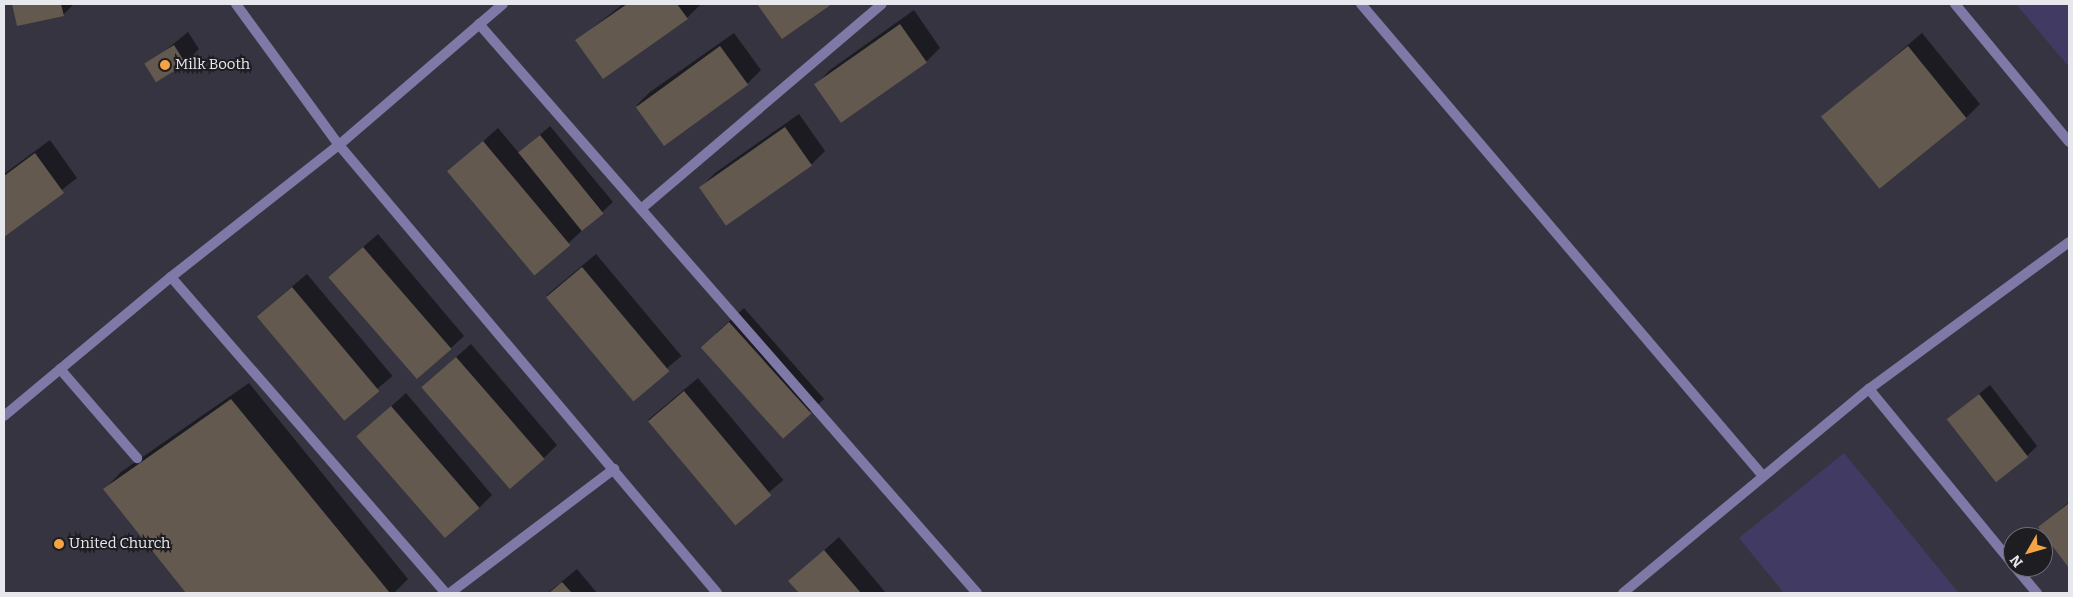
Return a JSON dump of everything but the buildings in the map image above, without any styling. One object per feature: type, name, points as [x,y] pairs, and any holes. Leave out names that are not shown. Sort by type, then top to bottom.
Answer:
[{"type":"street","points":[[236,4],[339,145],[717,593]]},
{"type":"street","points":[[4,416],[171,277],[339,145],[503,4]]},
{"type":"street","points":[[641,209],[882,4]]},
{"type":"street","points":[[1362,4],[1762,476]]},
{"type":"street","points":[[1955,4],[2069,142]]},
{"type":"street","points":[[479,24],[976,593]]},
{"type":"street","points":[[1623,593],[1869,389],[2069,242]]},
{"type":"street","points":[[171,277],[446,593]]},
{"type":"street","points":[[60,369],[137,458]]},
{"type":"street","points":[[1869,389],[2003,553]]},
{"type":"street","points":[[450,593],[614,469]]},
{"type":"street","points":[[2023,577],[2037,593]]},
{"type":"shaded area","points":[[2016,4],[2069,4],[2069,67]]},
{"type":"shaded area","points":[[1844,453],[1959,593],[1784,593],[1739,538]]},
{"type":"place","name":"Milk Booth","points":[[165,65]]},
{"type":"place","name":"United Church","points":[[59,544]]}]
